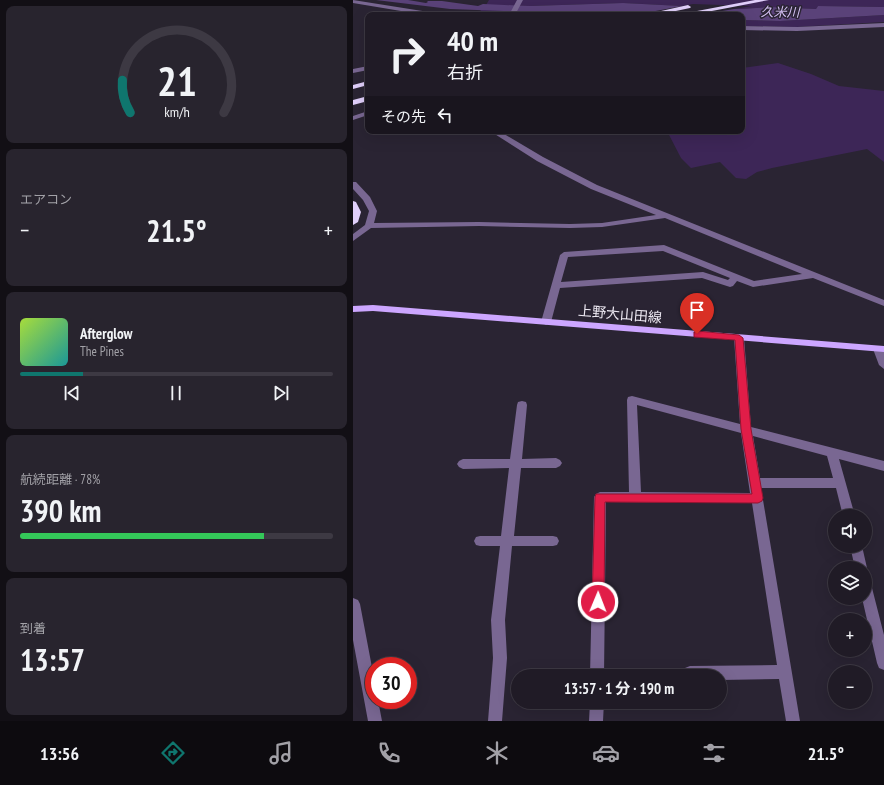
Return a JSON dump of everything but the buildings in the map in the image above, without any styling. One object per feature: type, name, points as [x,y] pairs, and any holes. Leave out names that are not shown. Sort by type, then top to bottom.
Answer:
[{"type":"highway","points":[[663,12],[731,0]]},
{"type":"highway","points":[[696,12],[766,0]]},
{"type":"highway","points":[[353,84],[365,81]]},
{"type":"highway","points":[[353,87],[365,84]]},
{"type":"highway","points":[[353,96],[365,93]]},
{"type":"highway","points":[[353,103],[365,99]]},
{"type":"highway","points":[[353,204],[356,212],[353,222]]},
{"type":"main road","name":"上野大山田線","points":[[353,309],[373,308],[881,349]]},
{"type":"street","points":[[514,12],[520,0]]},
{"type":"street","points":[[353,1],[417,12]]},
{"type":"street","points":[[745,28],[797,29],[884,25]]},
{"type":"street","points":[[353,71],[365,69]]},
{"type":"street","points":[[353,118],[365,114]]},
{"type":"street","points":[[499,134],[566,173],[594,187],[884,303]]},
{"type":"street","points":[[353,184],[371,204],[373,211],[369,226]]},
{"type":"street","points":[[353,238],[369,226],[479,224],[570,226],[603,225],[667,216]]},
{"type":"street","points":[[546,322],[564,255],[664,248],[753,284],[812,275]]},
{"type":"street","points":[[556,285],[703,275],[730,284],[735,277]]},
{"type":"street","points":[[739,338],[746,429],[793,721]]},
{"type":"street","points":[[881,349],[884,365]]},
{"type":"street","points":[[635,498],[631,400],[884,466]]},
{"type":"street","points":[[495,721],[500,658],[498,620],[522,405]]},
{"type":"street","points":[[832,453],[847,509]]},
{"type":"street","points":[[463,464],[556,463]]},
{"type":"street","points":[[755,483],[841,483]]},
{"type":"street","points":[[597,669],[600,497],[758,498]]},
{"type":"street","points":[[480,541],[553,541]]},
{"type":"street","points":[[353,604],[375,721]]},
{"type":"street","points":[[870,605],[884,663]]},
{"type":"street","points":[[727,673],[786,672]]},
{"type":"street","points":[[596,721],[597,709]]},
{"type":"shaded area","points":[[489,0],[884,0],[884,7],[818,6],[816,9],[771,7],[740,9],[623,3],[530,6],[486,5]]},
{"type":"shaded area","points":[[481,10],[608,12],[480,12]]},
{"type":"shaded area","points":[[884,15],[884,22],[796,27],[745,26],[745,20],[780,21]]},
{"type":"shaded area","points":[[778,63],[811,74],[839,86],[884,91],[884,162],[867,149],[772,168],[757,172],[746,179],[736,178],[720,162],[691,168],[681,158],[669,134],[745,134],[745,68]]},
{"type":"water","name":"久米川","points":[[376,0],[408,0],[426,3],[428,2],[427,1],[442,1],[478,6],[483,4],[530,6],[623,3],[740,9],[771,7],[816,9],[818,6],[884,7],[884,15],[780,21],[745,20],[745,12],[528,12],[450,9]]},
{"type":"pier","points":[[693,4],[752,6],[716,12],[650,12]]},
{"type":"route","points":[[598,602],[600,497],[758,498],[746,429],[739,338],[697,334]]}]
